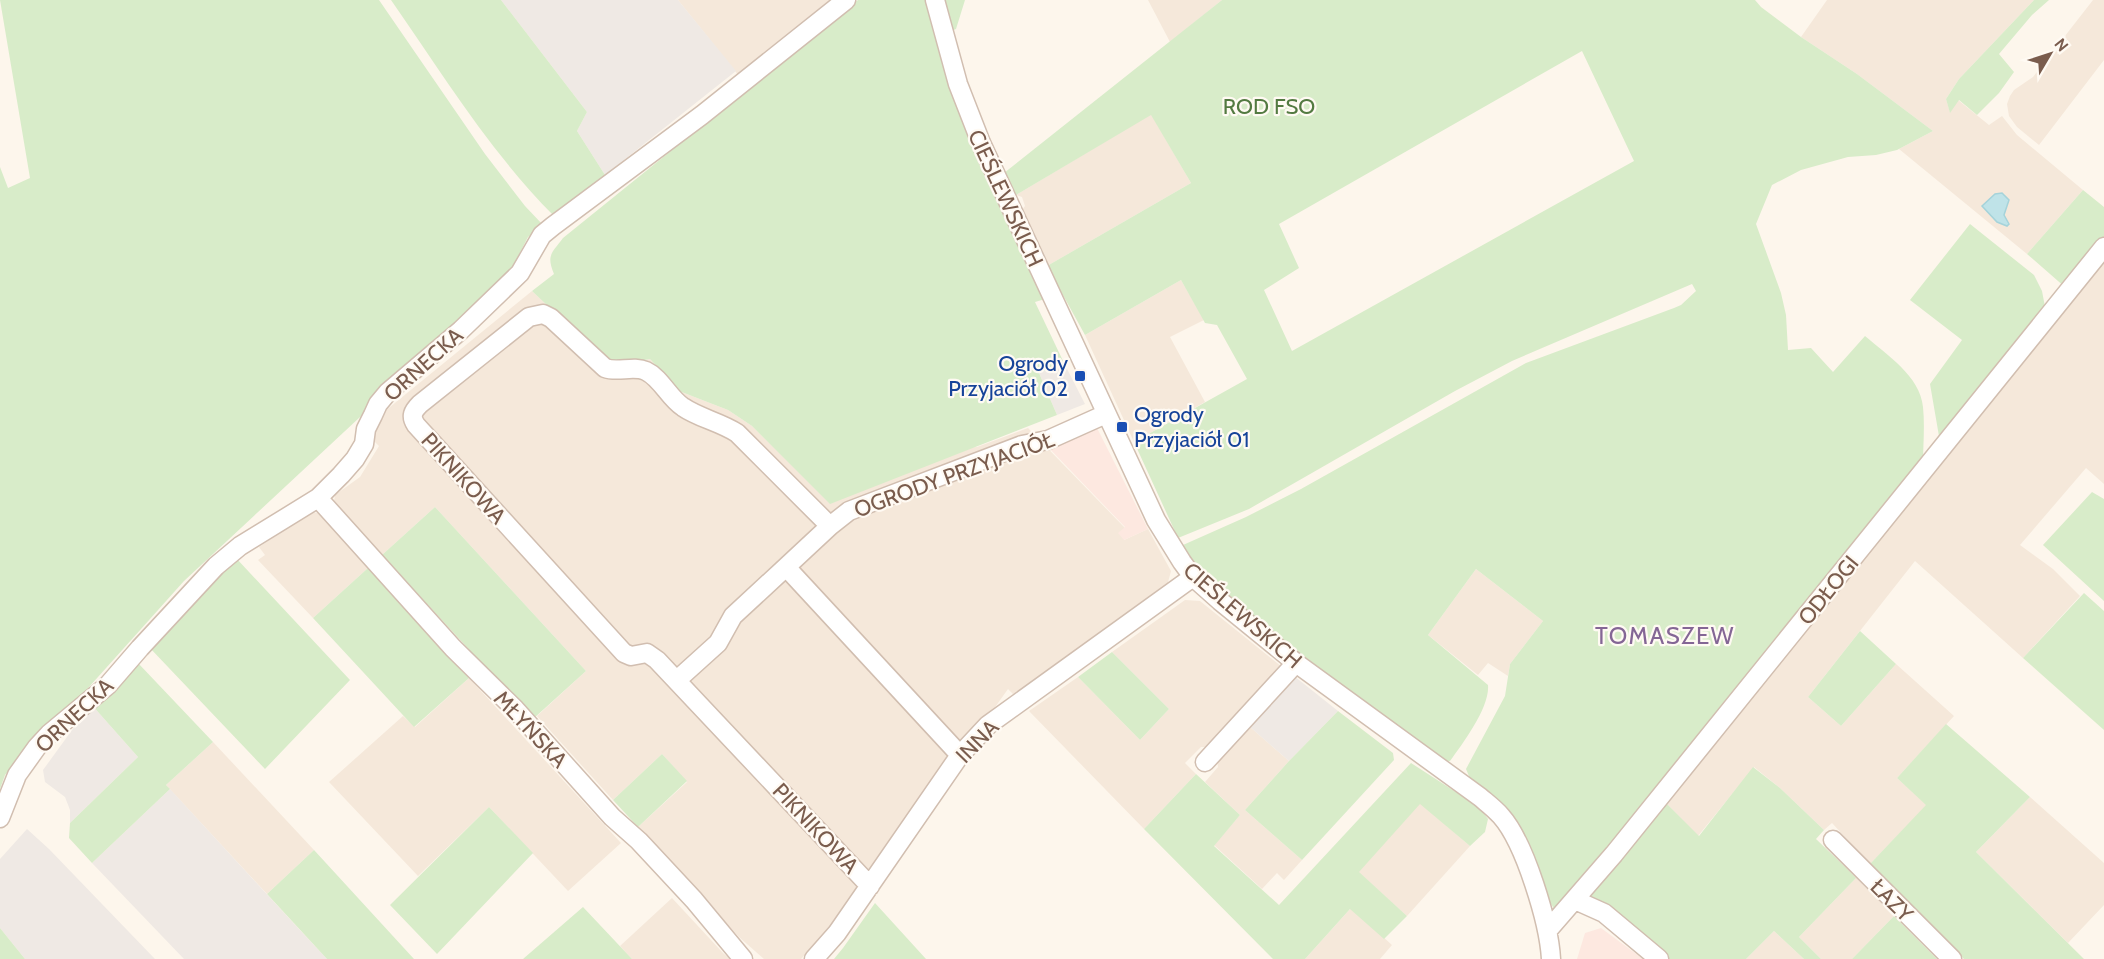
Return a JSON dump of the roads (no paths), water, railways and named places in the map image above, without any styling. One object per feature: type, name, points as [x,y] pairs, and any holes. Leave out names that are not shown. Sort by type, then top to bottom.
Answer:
[{"type":"street","name":"ORNECKA","points":[[0,818],[17,775],[49,734],[108,685],[230,552],[318,498],[355,459],[364,444],[366,429],[378,404],[388,392],[461,330],[520,273],[542,235],[702,115],[846,0]]},
{"type":"street","name":"CIEŚLEWSKICH","points":[[935,0],[958,84],[972,122],[1162,531],[1193,576],[1296,663],[1480,797],[1502,817],[1517,842],[1534,885],[1548,930],[1551,959]]},
{"type":"street","name":"ODŁOGI","points":[[1548,930],[1734,707],[2104,247]]},
{"type":"street","name":"PIKNIKOWA","points":[[830,526],[738,433],[680,405],[647,371],[635,368],[614,370],[605,368],[551,318],[543,314],[529,317],[416,408],[412,417],[416,425],[617,645],[628,655],[643,653],[654,656],[870,885]]},
{"type":"street","name":"OGRODY PRZYJACIÓŁ","points":[[677,680],[718,643],[733,616],[849,511],[1022,446],[1048,440],[1106,414]]},
{"type":"street","name":"MŁYŃSKA","points":[[318,498],[453,648],[515,709],[612,817],[639,841],[678,883],[743,959]]},
{"type":"street","points":[[786,567],[960,755]]},
{"type":"street","name":"INNA","points":[[814,959],[837,933],[960,755],[988,725],[1193,576]]},
{"type":"street","points":[[1205,762],[1296,663]]},
{"type":"street","name":"ŁAZY","points":[[1833,840],[1952,959]]},
{"type":"street","points":[[1575,900],[1604,913],[1659,959]]},
{"type":"water","points":[[2002,193],[2009,200],[2004,215],[2009,224],[2007,226],[1997,222],[1982,206],[1995,194]]},
{"type":"place","name":"Ogrody Przyjaciół 02","points":[[1080,376]]},
{"type":"place","name":"Ogrody Przyjaciół 01","points":[[1122,427]]},
{"type":"district","name":"TOMASZEW","points":[[1665,636]]},
{"type":"park label","name":"ROD FSO","points":[[1269,106]]}]
